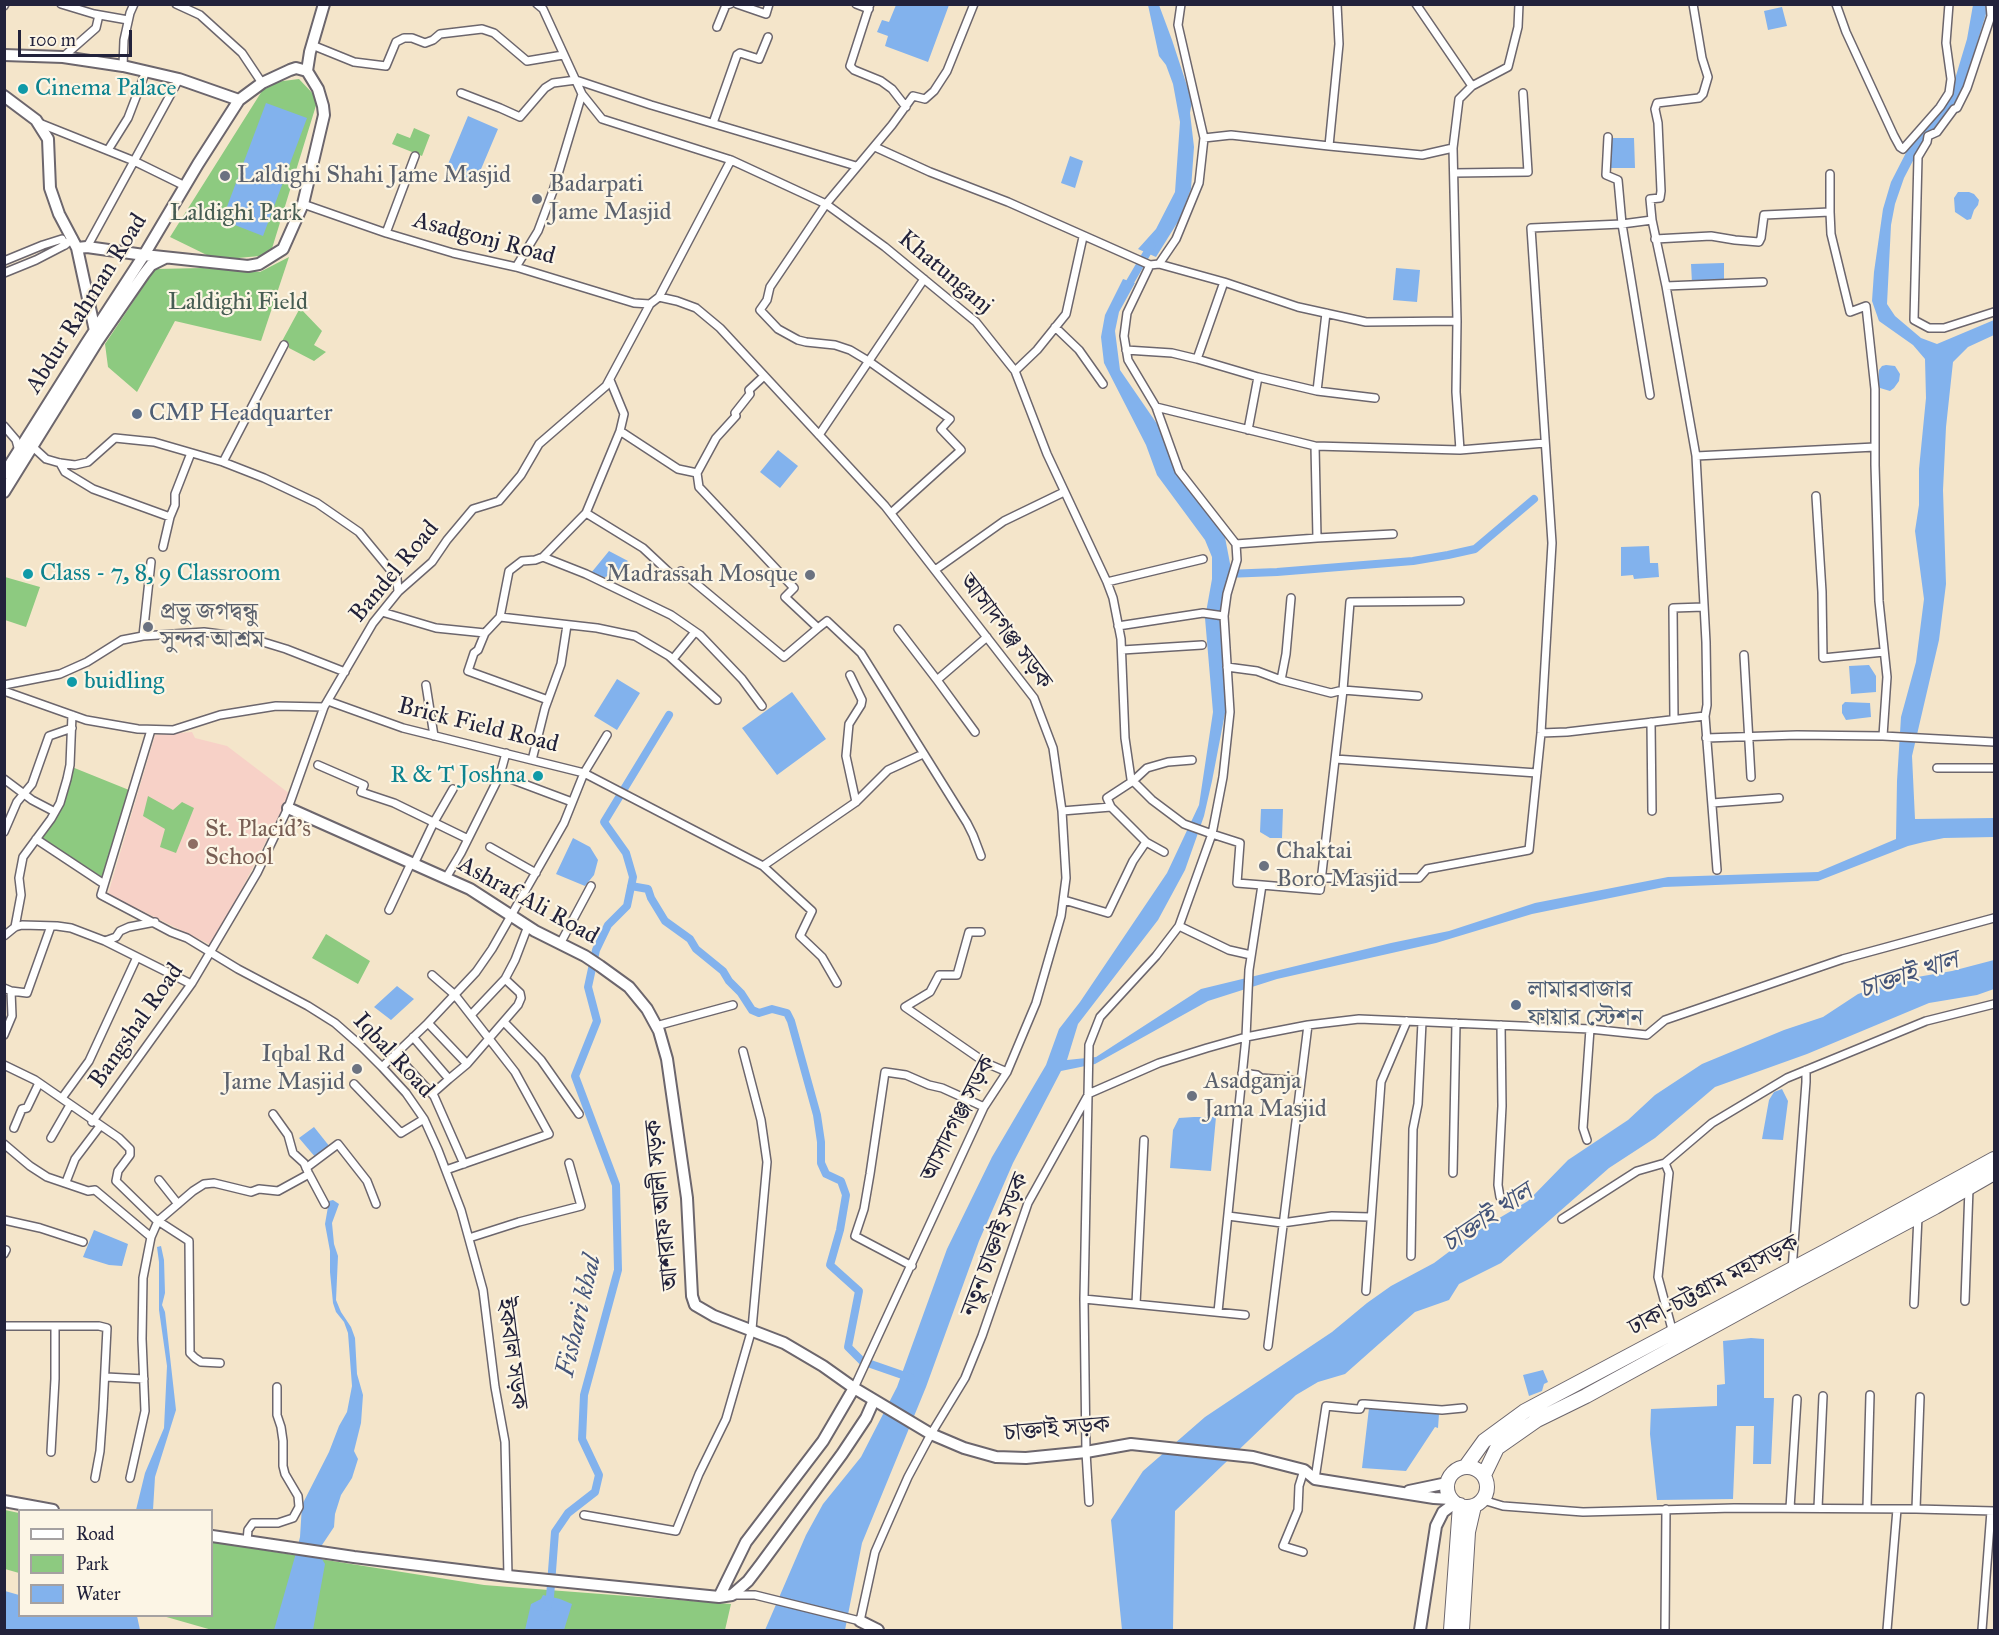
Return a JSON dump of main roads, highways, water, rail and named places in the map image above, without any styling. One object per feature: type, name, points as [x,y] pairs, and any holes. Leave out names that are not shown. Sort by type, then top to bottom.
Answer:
[{"type":"highway","name":"ঢাকা-চট্টগ্রাম মহাসড়ক","points":[[1465,1502],[1488,1487],[1484,1475],[1497,1448],[1537,1420],[1586,1396],[1918,1216],[1932,1201],[1995,1159]]},
{"type":"highway","name":"ঢাকা-চট্টগ্রাম মহাসড়ক","points":[[1465,1502],[1448,1492],[1447,1483],[1452,1473],[1466,1466],[1484,1441],[1526,1411],[1792,1270],[1932,1201],[1969,1188],[1995,1173]]},
{"type":"highway","points":[[1466,1466],[1476,1468],[1484,1475]]},
{"type":"highway","name":"ঢাকা-চট্টগ্রাম মহাসড়ক","points":[[1451,1630],[1465,1502]]},
{"type":"highway","name":"ঢাকা-চট্টগ্রাম মহাসড়ক","points":[[1462,1630],[1468,1532],[1465,1502]]},
{"type":"main road","points":[[301,70],[317,4]]},
{"type":"main road","points":[[301,70],[312,45],[324,4]]},
{"type":"main road","points":[[4,55],[63,57],[123,66],[179,79],[239,100]]},
{"type":"main road","points":[[75,244],[165,258],[248,266],[259,264],[283,249],[307,205],[324,115],[318,89],[301,70]]},
{"type":"main road","name":"Abdur Rahman Road","points":[[4,474],[144,255],[239,100],[262,83],[301,70]]},
{"type":"main road","points":[[4,96],[38,123],[48,139],[50,188],[75,244],[95,331]]},
{"type":"main road","points":[[4,492],[97,342],[144,274],[151,266],[165,258]]},
{"type":"main road","name":"Ashraf Ali Road","points":[[288,808],[470,889],[528,926],[585,956],[629,987],[647,1009],[656,1026],[667,1059],[673,1101]]},
{"type":"main road","name":"আশরাফ আলী সড়ক","points":[[673,1101],[687,1198],[694,1305],[714,1316],[784,1343],[854,1388]]},
{"type":"main road","points":[[213,1536],[508,1576],[719,1596],[732,1595],[748,1581],[761,1564],[842,1454],[876,1401],[854,1388],[823,1441],[746,1542],[719,1596]]},
{"type":"main road","name":"চাক্তাই সড়ক","points":[[876,1401],[931,1434],[964,1448],[996,1457],[1026,1458],[1086,1452],[1131,1444],[1253,1457],[1304,1470],[1315,1479],[1402,1493]]},
{"type":"main road","points":[[1402,1493],[1447,1483]]},
{"type":"main road","points":[[1402,1493],[1465,1502]]},
{"type":"main road","points":[[4,1501],[48,1509]]},
{"type":"main road","points":[[1420,1630],[1436,1526],[1443,1512],[1465,1502]]},
{"type":"main road","points":[[860,1621],[878,1630]]},
{"type":"water","points":[[896,5],[949,5],[928,62],[885,46],[888,36],[877,32],[882,20],[889,22]]},
{"type":"water","points":[[1148,5],[1159,5],[1192,101],[1190,113],[1194,147],[1191,189],[1179,220],[1156,257],[1138,249],[1156,229],[1175,192],[1180,122],[1173,84],[1166,65],[1159,56]]},
{"type":"water","points":[[1973,5],[1986,5],[1986,14],[1960,99],[1917,153],[1904,178],[1895,204],[1891,225],[1887,304],[1895,316],[1921,338],[1937,344],[1994,320],[1994,335],[1968,347],[1953,362],[1946,427],[1943,490],[1946,584],[1939,640],[1912,756],[1915,819],[1994,818],[1994,837],[1944,838],[1908,846],[1818,881],[1664,887],[1532,914],[1436,943],[1277,979],[1208,1001],[1095,1064],[1061,1071],[1013,1163],[979,1241],[926,1387],[862,1543],[845,1630],[765,1630],[806,1535],[823,1504],[861,1457],[897,1387],[947,1249],[992,1157],[1046,1065],[1059,1029],[1080,1002],[1167,873],[1199,805],[1213,712],[1205,618],[1212,579],[1212,557],[1205,540],[1157,475],[1146,445],[1104,363],[1101,337],[1105,315],[1123,279],[1135,283],[1119,312],[1115,331],[1120,370],[1164,434],[1171,462],[1180,477],[1224,532],[1232,574],[1226,583],[1221,611],[1227,703],[1204,816],[1185,870],[1158,920],[1078,1024],[1067,1060],[1096,1057],[1201,989],[1449,931],[1535,903],[1668,877],[1818,872],[1896,839],[1901,717],[1916,662],[1924,599],[1915,531],[1919,505],[1919,469],[1926,398],[1925,359],[1913,345],[1879,321],[1872,301],[1874,272],[1883,209],[1891,182],[1912,141],[1949,99],[1967,39]]},
{"type":"water","points":[[1782,7],[1787,26],[1768,30],[1764,11]]},
{"type":"water","points":[[266,103],[307,118],[263,236],[222,220]]},
{"type":"water","points":[[468,116],[498,129],[476,181],[467,184],[451,181],[446,169]]},
{"type":"water","points":[[1610,138],[1634,138],[1635,168],[1610,168]]},
{"type":"water","points":[[1070,156],[1083,161],[1075,188],[1061,183]]},
{"type":"water","points":[[1958,192],[1969,192],[1979,200],[1971,219],[1967,220],[1955,212],[1954,198]]},
{"type":"water","points":[[1724,263],[1724,282],[1692,283],[1691,264]]},
{"type":"water","points":[[1396,268],[1420,270],[1417,302],[1393,300]]},
{"type":"water","points":[[1886,365],[1895,366],[1900,374],[1899,381],[1890,391],[1878,386],[1879,370]]},
{"type":"water","points":[[778,450],[798,466],[780,488],[760,472]]},
{"type":"water","points":[[1649,546],[1650,563],[1658,563],[1659,577],[1634,579],[1633,575],[1621,576],[1621,547]]},
{"type":"water","points":[[609,551],[628,561],[619,571],[603,578],[591,573]]},
{"type":"water","points":[[1869,665],[1876,676],[1876,692],[1851,694],[1849,666]]},
{"type":"water","points":[[617,679],[640,693],[617,730],[594,716]]},
{"type":"water","points":[[792,692],[826,739],[777,775],[742,728]]},
{"type":"water","points":[[1845,702],[1870,703],[1871,717],[1846,720],[1842,713],[1842,705]]},
{"type":"water","points":[[1261,809],[1283,809],[1282,838],[1270,838],[1260,832]]},
{"type":"water","points":[[573,838],[590,847],[598,860],[594,875],[585,886],[556,874]]},
{"type":"water","points":[[1994,960],[1994,989],[1977,995],[1929,1003],[1807,1054],[1715,1087],[1655,1138],[1609,1168],[1501,1263],[1459,1284],[1449,1300],[1415,1312],[1345,1374],[1318,1382],[1296,1395],[1175,1511],[1173,1630],[1122,1630],[1111,1520],[1143,1471],[1205,1417],[1332,1332],[1391,1286],[1434,1263],[1474,1233],[1528,1201],[1568,1160],[1628,1120],[1655,1095],[1702,1064],[1784,1030],[1823,1017],[1858,994],[1900,980],[1952,971]]},
{"type":"water","points":[[397,986],[414,999],[391,1020],[374,1007]]},
{"type":"water","points":[[1782,1089],[1788,1101],[1783,1140],[1762,1139],[1769,1100],[1774,1092]]},
{"type":"water","points":[[1216,1117],[1211,1171],[1170,1168],[1173,1130],[1179,1118]]},
{"type":"water","points":[[314,1127],[330,1147],[316,1158],[299,1138]]},
{"type":"water","points":[[333,1200],[339,1204],[332,1223],[338,1256],[336,1300],[355,1338],[357,1374],[363,1395],[361,1423],[354,1451],[358,1459],[352,1478],[341,1495],[335,1514],[334,1527],[322,1545],[320,1556],[325,1564],[313,1630],[274,1630],[300,1537],[302,1505],[347,1412],[352,1386],[348,1333],[333,1303],[330,1251],[325,1224],[329,1201]]},
{"type":"water","points":[[94,1230],[128,1244],[122,1266],[109,1265],[83,1257]]},
{"type":"water","points":[[161,1246],[164,1260],[165,1293],[162,1305],[165,1312],[176,1410],[155,1477],[153,1509],[136,1509],[145,1473],[164,1428],[167,1366],[159,1310],[157,1247]]},
{"type":"water","points":[[1764,1339],[1764,1398],[1774,1398],[1771,1464],[1753,1464],[1754,1426],[1736,1426],[1733,1499],[1657,1500],[1650,1434],[1651,1409],[1717,1406],[1717,1385],[1725,1384],[1723,1341]]},
{"type":"water","points":[[1543,1370],[1548,1382],[1544,1384],[1542,1391],[1529,1396],[1523,1375]]},
{"type":"water","points":[[1369,1408],[1439,1414],[1438,1428],[1435,1427],[1406,1471],[1362,1468]]},
{"type":"water","points":[[5,1591],[18,1595],[18,1617],[137,1617],[140,1630],[5,1630]]},
{"type":"water","points":[[543,1595],[572,1604],[564,1630],[525,1630],[531,1604],[541,1599]]},
{"type":"waterway","points":[[1130,282],[1151,246]]},
{"type":"waterway","points":[[1226,574],[1413,561],[1475,549],[1534,499]]},
{"type":"waterway","name":"Fishari khal","points":[[547,1607],[550,1597],[555,1532],[568,1513],[595,1492],[599,1475],[582,1439],[584,1395],[618,1270],[616,1185],[575,1076],[597,1021],[588,987],[596,950],[608,925],[627,906],[633,877],[626,853],[604,822],[669,715]]},
{"type":"waterway","points":[[631,886],[648,889],[665,921],[690,939],[696,949],[723,971],[752,1010],[759,1013],[772,1009],[787,1013],[817,1115],[821,1163],[826,1174],[841,1181],[846,1195],[840,1230],[830,1265],[859,1291],[848,1347],[862,1361],[911,1378]]},
{"type":"place","name":"Cinema Palace","points":[[23,89]]},
{"type":"place","name":"Laldighi Shahi Jame Masjid","points":[[225,176]]},
{"type":"place","name":"Badarpati Jame Masjid","points":[[537,199]]},
{"type":"place","name":"CMP Headquarter","points":[[137,414]]},
{"type":"place","name":"Class - 7, 8, 9 Classroom","points":[[28,574]]},
{"type":"place","name":"Madrassah Mosque","points":[[810,575]]},
{"type":"place","name":"প্রভু জগদ্বন্ধু সুন্দর আশ্রম","points":[[148,627]]},
{"type":"place","name":"buidling","points":[[72,682]]},
{"type":"place","name":"R & T Joshna","points":[[538,776]]},
{"type":"place","name":"St. Placid's School","points":[[193,844]]},
{"type":"place","name":"Chaktai Boro Masjid","points":[[1264,866]]},
{"type":"place","name":"লামারবাজার ফায়ার স্টেশন","points":[[1516,1005]]},
{"type":"place","name":"Iqbal Rd Jame Masjid","points":[[357,1069]]},
{"type":"place","name":"Asadganja Jama Masjid","points":[[1192,1096]]},
{"type":"park label","name":"Laldighi Park","points":[[236,214]]},
{"type":"park label","name":"Laldighi Field","points":[[238,303]]},
{"type":"water label","name":"চাক্তাই খাল","points":[[1909,976]]},
{"type":"water label","name":"চাক্তাই খাল","points":[[1488,1219]]}]
